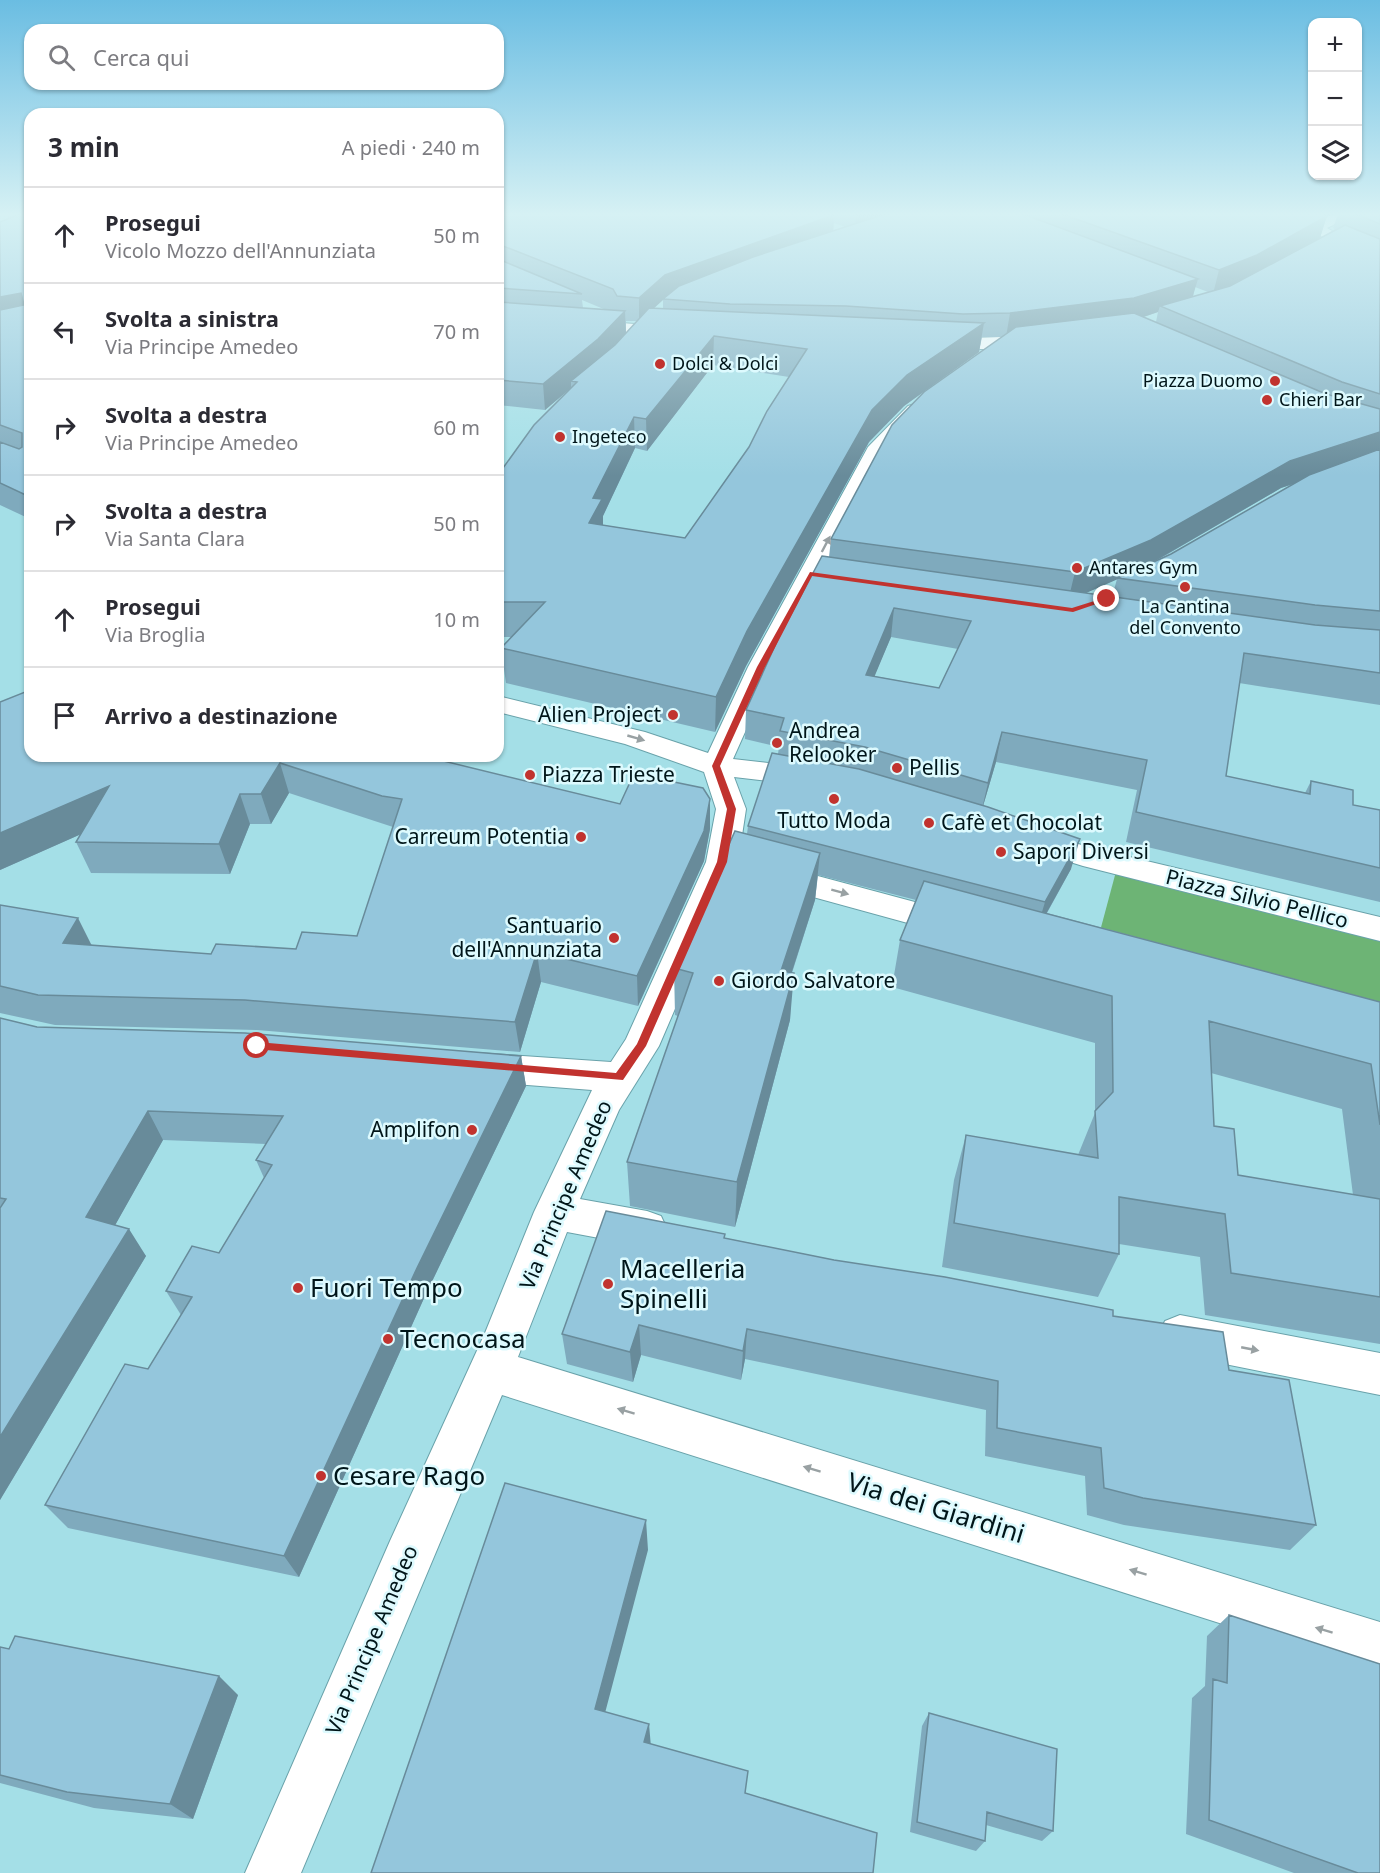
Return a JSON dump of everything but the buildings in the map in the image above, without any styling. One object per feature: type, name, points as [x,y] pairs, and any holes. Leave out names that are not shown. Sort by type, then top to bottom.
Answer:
[{"type":"street","points":[[581,307],[632,334]]},
{"type":"street","points":[[632,334],[658,315]]},
{"type":"street","points":[[504,320],[632,334],[698,333]]},
{"type":"street","points":[[917,344],[1006,344],[1052,339]]},
{"type":"street","points":[[978,365],[1006,344]]},
{"type":"street","points":[[716,766],[761,667],[821,576],[878,447],[912,412],[931,399]]},
{"type":"street","points":[[504,706],[634,738],[716,766],[766,770],[839,783]]},
{"type":"street","name":"Via Principe Amedeo","points":[[273,1873],[407,1558],[491,1370],[554,1212],[603,1103],[641,1046],[722,862],[731,809],[716,766]]},
{"type":"street","name":"Piazza Silvio Pellico","points":[[1008,833],[1118,864],[1380,929]]},
{"type":"street","points":[[722,862],[989,933]]},
{"type":"street","points":[[446,1064],[619,1077]]},
{"type":"street","points":[[554,1212],[687,1237]]},
{"type":"street","points":[[1140,1327],[1380,1374]]},
{"type":"street","name":"Via dei Giardini","points":[[491,1370],[1380,1648]]},
{"type":"green space","points":[[1118,864],[1380,928],[1380,1040],[1092,961]]},
{"type":"place","name":"Dolci & Dolci","points":[[660,364]]},
{"type":"place","name":"Piazza Duomo","points":[[1275,381]]},
{"type":"place","name":"Chieri Bar","points":[[1267,400]]},
{"type":"place","name":"Ingeteco","points":[[560,437]]},
{"type":"place","name":"Antares Gym","points":[[1077,568]]},
{"type":"place","name":"La Cantina del Convento","points":[[1185,587]]},
{"type":"place","name":"Alien Project","points":[[673,715]]},
{"type":"place","name":"Andrea Relooker","points":[[777,743]]},
{"type":"place","name":"Pellis","points":[[897,768]]},
{"type":"place","name":"Piazza Trieste","points":[[530,775]]},
{"type":"place","name":"Tutto Moda","points":[[834,799]]},
{"type":"place","name":"Cafè et Chocolat","points":[[929,823]]},
{"type":"place","name":"Carreum Potentia","points":[[581,837]]},
{"type":"place","name":"Sapori Diversi","points":[[1001,852]]},
{"type":"place","name":"Santuario dell'Annunziata","points":[[614,938]]},
{"type":"place","name":"Giordo Salvatore","points":[[719,981]]},
{"type":"place","name":"Amplifon","points":[[472,1130]]},
{"type":"place","name":"Macelleria Spinelli","points":[[608,1284]]},
{"type":"place","name":"Fuori Tempo","points":[[298,1288]]},
{"type":"place","name":"Tecnocasa","points":[[388,1339]]},
{"type":"place","name":"Cesare Rago","points":[[321,1476]]},
{"type":"route","points":[[257,1046],[619,1077],[641,1046],[722,862],[731,809],[716,766],[761,667],[810,574],[1073,610],[1107,599]]}]
